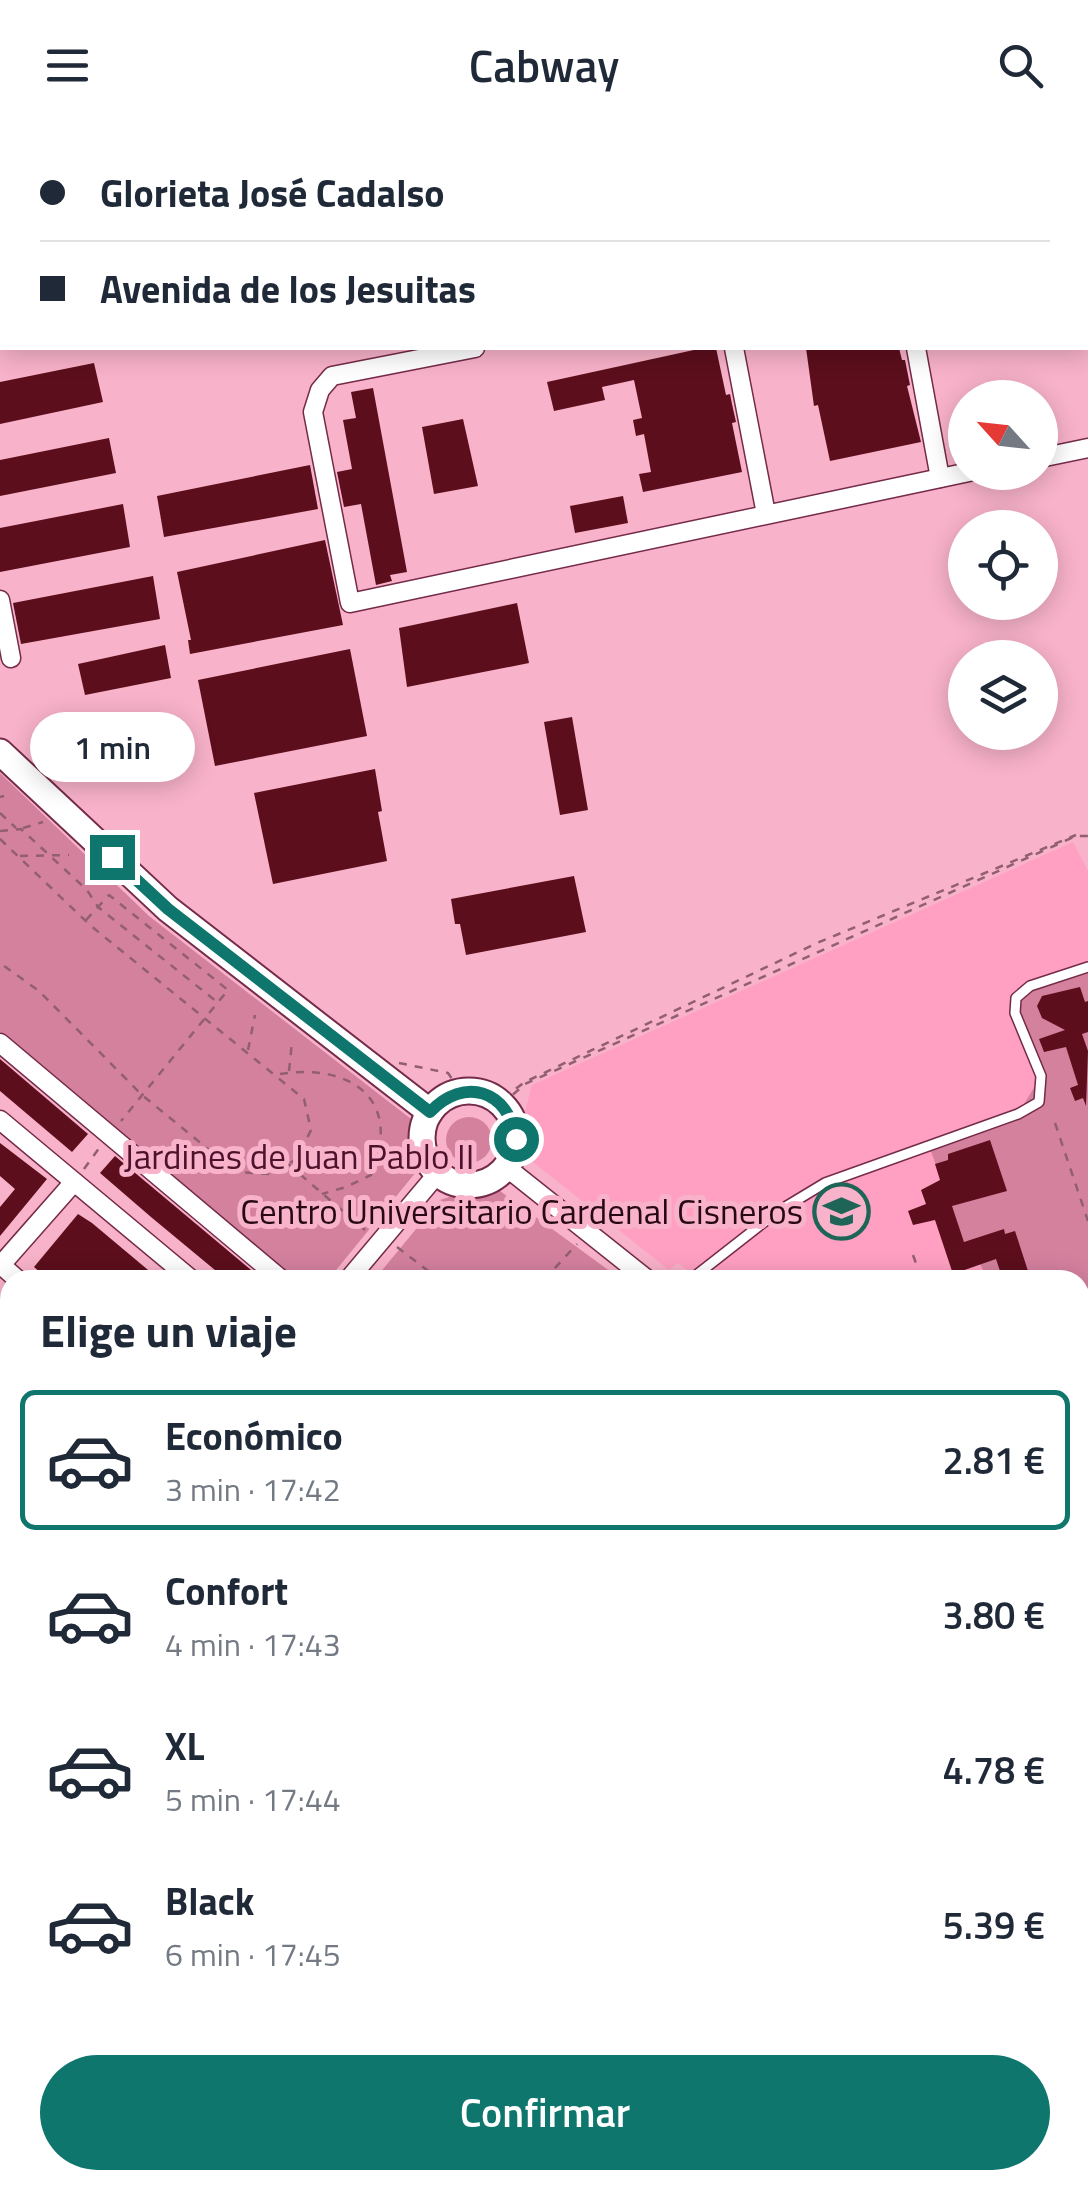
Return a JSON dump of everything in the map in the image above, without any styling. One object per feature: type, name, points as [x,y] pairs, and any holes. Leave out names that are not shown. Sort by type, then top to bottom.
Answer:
[{"type":"street","points":[[465,350],[332,376],[320,390],[314,412],[350,603],[948,476]]},
{"type":"street","points":[[734,350],[766,514]]},
{"type":"street","points":[[916,350],[940,478]]},
{"type":"street","points":[[1058,454],[1088,448]]},
{"type":"street","points":[[0,600],[12,658]]},
{"type":"street","points":[[0,752],[168,909],[430,1112]]},
{"type":"street","points":[[0,1043],[270,1270]]},
{"type":"street","points":[[468,1091],[502,1102],[514,1124],[516,1139],[506,1167],[495,1178],[466,1185],[438,1173],[424,1151],[422,1138],[430,1112],[454,1094],[468,1091]]},
{"type":"street","points":[[0,1120],[77,1178],[181,1270]]},
{"type":"street","points":[[506,1167],[635,1270]]},
{"type":"street","points":[[356,1270],[438,1173]]},
{"type":"street","points":[[0,1265],[77,1178]]},
{"type":"lane","points":[[703,1270],[777,1212],[825,1183],[1018,1114],[1040,1102],[1042,1076],[1015,1013],[1016,998],[1030,986],[1088,967]]},
{"type":"path","points":[[0,813],[87,890],[98,907],[218,1003]]},
{"type":"path","points":[[0,831],[39,825],[45,819]]},
{"type":"path","points":[[502,1102],[524,1082],[817,944],[1069,836],[1087,836]]},
{"type":"path","points":[[502,1102],[525,1084],[1076,836],[1087,836]]},
{"type":"path","points":[[0,847],[2,840],[86,921],[304,1099],[310,1130],[298,1158],[270,1174],[236,1172],[142,1095],[39,991],[0,963]]},
{"type":"path","points":[[19,856],[69,855]]},
{"type":"path","points":[[77,1178],[228,990],[109,894],[86,921]]},
{"type":"path","points":[[248,1052],[256,1015]]},
{"type":"path","points":[[288,1073],[292,1042]]},
{"type":"path","points":[[276,1075],[306,1070],[353,1082],[373,1102],[380,1118],[382,1149],[371,1175],[346,1188],[322,1194]]},
{"type":"path","points":[[1055,1124],[1088,1221]]},
{"type":"path","points":[[288,1164],[369,1235]]},
{"type":"path","points":[[553,1270],[578,1243]]},
{"type":"path","points":[[397,1247],[427,1270]]},
{"type":"path","points":[[913,1255],[918,1270]]},
{"type":"shaded area","name":"Centro Universitario Cardenal Cisneros","points":[[1073,842],[1088,871],[1088,1270],[687,1270],[678,1263],[669,1270],[533,1162],[533,1140],[525,1112],[532,1085]]},
{"type":"green space","name":"Jardines de Juan Pablo II","points":[[0,773],[149,916],[411,1119],[409,1144],[416,1172],[336,1270],[280,1270],[0,1032]]},
{"type":"green space","points":[[1088,967],[1088,1270],[983,1270],[969,1241],[964,1242],[929,1146],[1018,1114],[1041,1076],[1016,998],[1030,986]]},
{"type":"green space","points":[[469,1117],[485,1124],[492,1140],[485,1156],[469,1163],[453,1156],[446,1140],[453,1124]]},
{"type":"green space","points":[[500,1191],[608,1270],[382,1270],[440,1200],[476,1198]]},
{"type":"building","points":[[694,350],[716,350],[736,422],[732,423],[742,472],[643,492],[639,474],[651,472],[644,434],[636,436],[633,420],[642,418],[634,380],[602,387],[605,400],[554,411],[547,382]]},
{"type":"building","points":[[806,350],[900,350],[905,360],[910,385],[907,386],[921,442],[830,461],[818,405],[814,406]]},
{"type":"building","points":[[94,363],[103,402],[0,424],[0,382]]},
{"type":"building","points":[[373,388],[407,572],[390,575],[392,581],[376,585],[361,504],[344,507],[337,472],[352,469],[343,420],[356,418],[351,392]]},
{"type":"building","points":[[463,419],[478,486],[434,494],[422,427]]},
{"type":"building","points":[[109,438],[116,473],[0,496],[0,460]]},
{"type":"building","points":[[310,465],[318,509],[164,537],[157,496]]},
{"type":"building","points":[[623,496],[628,523],[575,533],[570,506]]},
{"type":"building","points":[[123,504],[130,547],[0,572],[0,528]]},
{"type":"building","points":[[325,540],[343,625],[190,654],[191,640],[177,572]]},
{"type":"building","points":[[153,576],[160,619],[21,644],[13,603]]},
{"type":"building","points":[[517,603],[529,663],[407,687],[399,628]]},
{"type":"building","points":[[165,645],[171,678],[85,695],[78,664]]},
{"type":"building","points":[[350,649],[367,736],[215,766],[198,680]]},
{"type":"building","points":[[572,717],[588,810],[560,815],[544,722]]},
{"type":"building","points":[[375,769],[387,861],[273,884],[254,793]]},
{"type":"building","points":[[574,876],[586,932],[466,955],[451,899]]},
{"type":"building","points":[[1080,987],[1085,1002],[1088,1001],[1088,1032],[1082,1034],[1088,1051],[1086,1106],[1083,1098],[1075,1101],[1070,1088],[1078,1085],[1066,1047],[1044,1052],[1039,1039],[1065,1030],[1042,1018],[1037,1006],[1042,996]]},
{"type":"building","points":[[0,1059],[88,1134],[72,1152],[0,1091]]},
{"type":"building","points":[[990,1140],[1007,1191],[952,1206],[964,1242],[1004,1229],[1005,1234],[1015,1231],[1028,1270],[1000,1270],[996,1259],[964,1270],[952,1270],[935,1220],[913,1225],[908,1211],[926,1204],[921,1190],[940,1180],[935,1164],[948,1160],[948,1154]]},
{"type":"building","points":[[0,1143],[47,1179],[0,1236],[0,1207],[15,1189],[0,1176]]},
{"type":"building","points":[[115,1156],[251,1270],[215,1270],[100,1173]]},
{"type":"building","points":[[78,1214],[148,1270],[37,1270],[34,1267]]},
{"type":"place","name":"Centro Universitario Cardenal Cisneros","points":[[842,1212]]},
{"type":"route","points":[[112,857],[168,909],[430,1112],[454,1094],[484,1094],[507,1111],[516,1139]]}]
